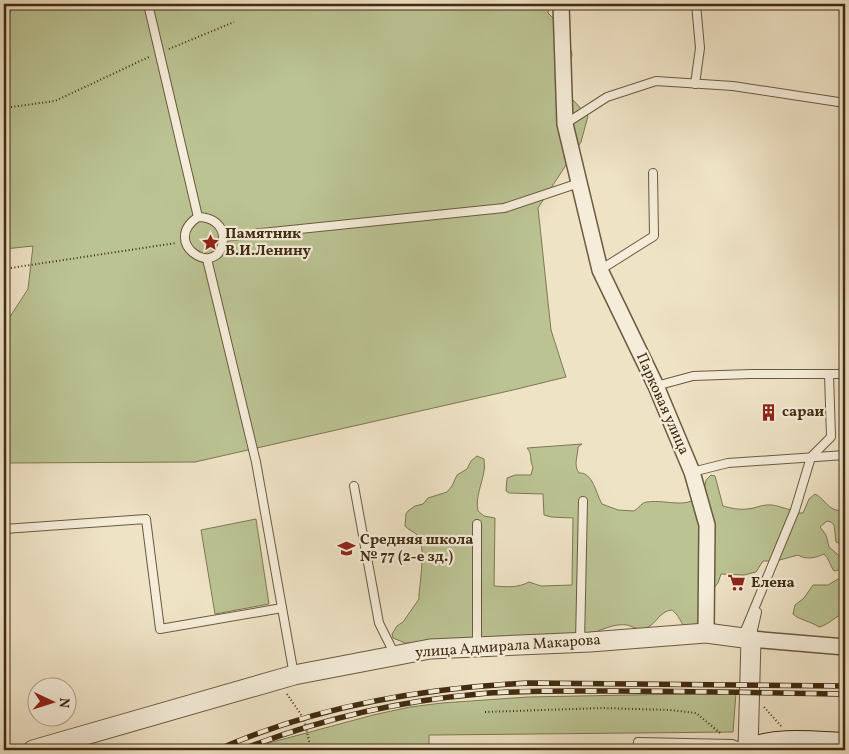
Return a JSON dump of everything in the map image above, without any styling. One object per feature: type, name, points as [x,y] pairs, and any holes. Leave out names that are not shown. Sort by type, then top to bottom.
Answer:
[{"type":"main road","points":[[743,748],[768,743],[845,743]]},
{"type":"street","name":"Парковая улица","points":[[561,4],[565,124],[600,270],[656,386],[692,472],[707,525],[706,634]]},
{"type":"street","name":"улица Адмирала Макарова","points":[[33,750],[395,656],[430,649],[580,643],[706,634],[845,646]]},
{"type":"street","points":[[743,748],[747,639]]},
{"type":"lane","points":[[148,4],[161,52],[198,217]]},
{"type":"lane","points":[[695,84],[700,48],[696,4]]},
{"type":"lane","points":[[565,124],[607,98],[656,81],[733,86],[845,104]]},
{"type":"lane","points":[[600,270],[654,236],[653,173]]},
{"type":"lane","points":[[223,237],[504,208],[579,183]]},
{"type":"lane","points":[[198,217],[205,217],[218,224],[223,237],[219,251],[207,259],[194,254],[186,242],[185,234],[187,227],[198,217]]},
{"type":"lane","points":[[207,259],[256,462],[282,608],[289,683]]},
{"type":"lane","points":[[747,639],[761,592],[795,510],[811,457],[831,437],[829,374]]},
{"type":"lane","points":[[656,386],[693,376],[845,374]]},
{"type":"lane","points":[[692,472],[728,463],[845,455]]},
{"type":"lane","points":[[354,486],[379,623],[395,656]]},
{"type":"lane","points":[[580,643],[583,501]]},
{"type":"lane","points":[[4,529],[146,519],[160,629],[282,608]]},
{"type":"lane","points":[[477,524],[477,647]]},
{"type":"lane","points":[[638,750],[638,742],[743,748]]},
{"type":"path","points":[[4,108],[55,101],[128,65],[234,22]]},
{"type":"path","points":[[4,269],[186,242]]},
{"type":"path","points":[[289,683],[304,719],[311,750]]},
{"type":"path","points":[[762,705],[781,726],[788,728]]},
{"type":"path","points":[[486,712],[603,708],[670,710],[696,713],[743,748]]},
{"type":"green space","points":[[14,4],[549,4],[548,13],[565,30],[572,54],[569,72],[572,99],[588,116],[581,142],[538,208],[551,330],[566,377],[195,462],[4,463],[4,326],[28,289],[33,246],[4,249],[4,17],[8,17]]},
{"type":"green space","points":[[582,444],[578,447],[577,470],[579,473],[588,476],[594,484],[602,504],[618,510],[634,511],[645,502],[685,503],[691,501],[698,498],[704,492],[706,480],[711,475],[715,476],[723,506],[732,508],[750,509],[771,505],[803,513],[809,499],[815,494],[831,508],[845,510],[845,546],[836,542],[834,525],[831,522],[827,521],[820,527],[826,535],[829,547],[845,561],[842,569],[834,571],[824,554],[811,558],[804,558],[798,555],[776,561],[763,561],[756,572],[744,575],[721,574],[718,583],[712,590],[701,624],[693,626],[682,624],[672,610],[664,613],[650,626],[643,629],[618,625],[602,629],[589,636],[413,643],[405,643],[393,638],[392,634],[397,626],[403,622],[419,599],[422,547],[418,536],[405,526],[406,514],[415,506],[423,504],[428,498],[447,492],[457,475],[467,469],[471,461],[477,456],[484,459],[483,476],[478,496],[478,511],[484,516],[495,518],[494,586],[516,586],[529,582],[541,586],[572,585],[573,518],[544,515],[543,494],[509,493],[506,491],[507,478],[515,475],[531,475],[533,467],[527,448]]},
{"type":"green space","points":[[256,519],[269,604],[215,614],[201,530]]},
{"type":"green space","points":[[838,579],[843,579],[845,583],[845,613],[819,627],[793,614],[795,605],[804,598],[813,585],[828,585]]},
{"type":"green space","points":[[736,693],[733,732],[429,735],[429,744],[432,750],[292,750],[286,744],[267,750],[253,750],[269,743],[373,715],[410,707],[442,703],[528,697]]},
{"type":"railway","points":[[217,750],[254,735],[331,711],[370,702],[449,689],[529,683],[845,686]]},
{"type":"railway","points":[[241,750],[270,739],[358,713],[418,701],[479,694],[562,691],[845,694]]},
{"type":"place","name":"Памятник В.И.Ленину","points":[[211,243]]},
{"type":"place","name":"сараи","points":[[768,412]]},
{"type":"place","name":"Средняя школа № 77 (2-е зд.)","points":[[346,549]]},
{"type":"place","name":"Елена","points":[[737,583]]}]
